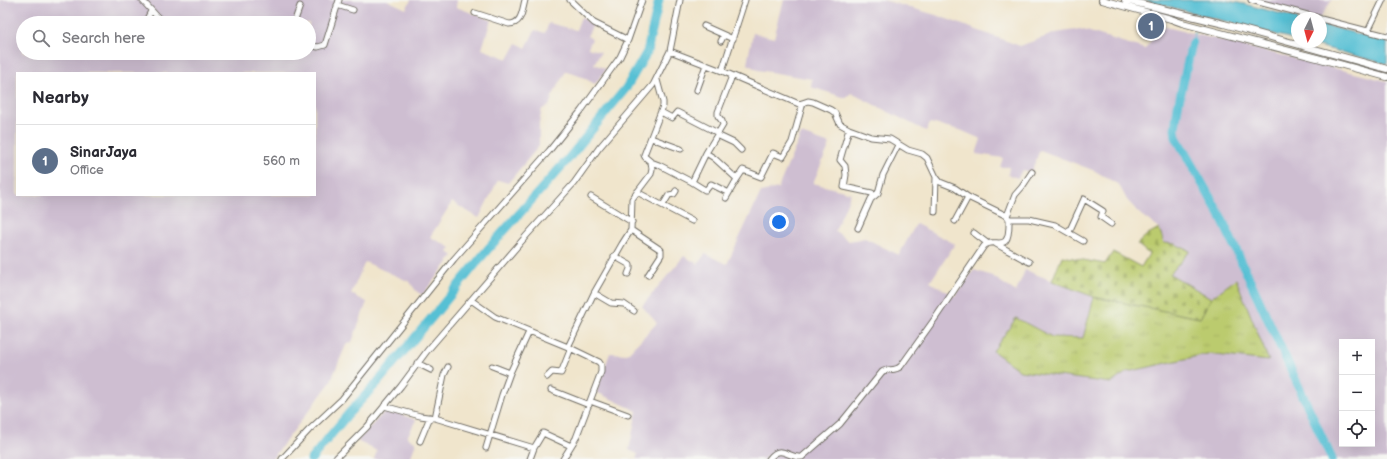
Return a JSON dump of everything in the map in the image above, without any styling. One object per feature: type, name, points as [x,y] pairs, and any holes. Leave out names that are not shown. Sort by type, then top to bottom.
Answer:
[{"type":"main road","points":[[1102,0],[1387,77]]},
{"type":"main road","points":[[1126,0],[1224,24],[1387,69]]},
{"type":"street","points":[[142,0],[156,16]]},
{"type":"street","points":[[475,13],[513,24],[519,20],[525,0]]},
{"type":"street","points":[[570,0],[594,23],[628,40]]},
{"type":"street","points":[[282,459],[309,430],[342,400],[454,259],[563,134],[615,66],[628,40],[642,0]]},
{"type":"street","points":[[335,459],[367,427],[417,363],[527,235],[574,183],[596,151],[657,80],[670,51],[680,0]]},
{"type":"street","points":[[722,71],[745,0]]},
{"type":"street","points":[[1251,0],[1297,12]]},
{"type":"street","points":[[1368,31],[1383,0]]},
{"type":"street","points":[[316,47],[325,45],[338,2],[353,10]]},
{"type":"street","points":[[296,16],[300,6]]},
{"type":"street","points":[[148,16],[151,11]]},
{"type":"street","points":[[1327,20],[1387,36]]},
{"type":"street","points":[[704,26],[732,39]]},
{"type":"street","points":[[721,41],[724,35]]},
{"type":"street","points":[[670,51],[722,71],[799,104],[803,104],[808,101],[831,110],[835,114],[840,124],[849,129],[871,137],[890,139],[908,150],[925,156],[936,178],[940,182],[955,188],[968,197],[1008,217],[1055,224],[1084,241]]},
{"type":"street","points":[[697,90],[706,65]]},
{"type":"street","points":[[692,182],[723,122],[718,116],[718,112],[732,76]]},
{"type":"street","points":[[657,80],[663,102],[661,112],[644,157],[705,190],[710,184],[728,196],[742,171],[744,170],[760,177],[773,153],[783,157],[792,142],[803,104]]},
{"type":"street","points":[[661,112],[673,118],[677,112],[734,143],[741,150]]},
{"type":"street","points":[[849,129],[840,160],[845,166],[846,175],[844,188],[872,192],[873,197]]},
{"type":"street","points":[[651,138],[681,149]]},
{"type":"street","points":[[858,228],[873,197],[878,193],[883,175],[898,145]]},
{"type":"street","points":[[706,153],[714,158],[737,179]]},
{"type":"street","points":[[547,377],[552,372],[561,373],[569,348],[594,293],[614,256],[631,230],[632,203],[637,192],[651,174],[651,162]]},
{"type":"street","points":[[974,233],[986,244],[1000,244],[1006,241],[1008,237],[1008,217],[1015,195],[1032,172]]},
{"type":"street","points":[[935,212],[936,178]]},
{"type":"street","points":[[663,205],[669,195],[674,194],[676,191]]},
{"type":"street","points":[[637,192],[692,221]]},
{"type":"street","points":[[591,197],[632,222]]},
{"type":"street","points":[[955,221],[968,197]]},
{"type":"street","points":[[1069,232],[1084,200],[1103,211],[1101,217],[1111,224]]},
{"type":"street","points":[[631,230],[661,250],[661,255],[648,275]]},
{"type":"street","points":[[769,459],[774,454],[779,452],[793,458],[802,457],[835,430],[882,372],[887,370],[895,370],[901,366],[986,244]]},
{"type":"street","points":[[996,244],[1028,262]]},
{"type":"street","points":[[614,256],[630,265],[628,274]]},
{"type":"street","points":[[594,293],[611,303],[624,304],[634,311]]},
{"type":"street","points":[[471,300],[495,317],[569,348],[599,362],[601,365],[601,372],[590,403],[576,438],[564,459]]},
{"type":"street","points":[[486,448],[510,373],[529,332]]},
{"type":"street","points":[[417,363],[431,370]]},
{"type":"street","points":[[492,366],[510,373]]},
{"type":"street","points":[[420,441],[432,418],[444,375],[448,367]]},
{"type":"street","points":[[551,390],[628,415]]},
{"type":"street","points":[[384,406],[490,434],[534,448]]},
{"type":"street","points":[[530,459],[534,448],[543,433],[571,446]]},
{"type":"shaded area","points":[[0,0],[387,0],[406,9],[411,0],[457,0],[456,7],[491,20],[482,49],[508,59],[517,43],[526,48],[535,30],[545,33],[549,23],[576,30],[581,17],[593,25],[587,36],[592,39],[588,48],[601,52],[594,64],[606,69],[595,84],[566,71],[552,97],[549,106],[542,109],[539,124],[539,146],[508,183],[498,180],[479,218],[452,202],[430,237],[451,248],[448,252],[453,256],[422,295],[416,291],[410,282],[365,262],[351,294],[367,302],[352,342],[346,345],[330,383],[272,459],[0,459]]},
{"type":"shaded area","points":[[784,0],[883,0],[936,15],[1020,46],[1056,33],[1080,29],[1145,49],[1162,26],[1387,81],[1387,459],[773,459],[766,456],[765,459],[636,459],[638,454],[629,450],[637,411],[596,392],[610,353],[627,354],[657,323],[642,306],[684,256],[698,264],[705,254],[727,264],[761,192],[778,188],[801,134],[830,144],[813,183],[851,193],[835,231],[849,241],[865,238],[899,255],[916,224],[955,244],[930,282],[955,296],[974,270],[992,276],[1016,292],[1025,270],[1094,297],[1084,338],[1052,337],[1016,318],[1111,383],[1127,372],[1207,354],[1268,361],[1235,279],[1211,298],[1170,274],[1189,251],[1175,244],[1164,243],[1159,228],[1141,215],[1127,200],[1119,185],[1095,171],[1040,150],[1031,172],[1022,170],[1018,178],[1008,175],[1009,167],[1000,167],[1003,158],[976,154],[981,139],[960,130],[930,123],[926,131],[851,93],[846,98],[811,87],[812,79],[758,70],[747,64],[753,33],[774,38]]},
{"type":"shaded area","points":[[1248,0],[1332,0],[1324,12],[1291,12]]},
{"type":"shaded area","points":[[387,409],[416,420],[407,437],[416,443],[410,459],[374,459],[377,451],[357,441]]},
{"type":"green space","points":[[1159,228],[1164,243],[1175,244],[1190,251],[1170,274],[1211,298],[1200,318],[1094,297],[1052,281],[1062,256],[1105,264],[1113,252],[1141,267],[1149,254],[1137,244],[1148,234]]},
{"type":"green space","points":[[1236,279],[1269,361],[1207,354],[1127,372],[1111,383],[1020,371],[993,351],[1016,318],[1052,337],[1083,338],[1094,297],[1200,318],[1211,298]]},
{"type":"water","points":[[1144,0],[1223,0],[1244,4],[1291,16],[1291,38]]},
{"type":"water","points":[[1327,26],[1387,42],[1387,64],[1326,48]]},
{"type":"waterway","points":[[311,459],[349,413],[377,383],[488,249],[568,159],[626,88],[647,52],[659,0]]},
{"type":"waterway","points":[[1192,43],[1195,32]]},
{"type":"waterway","points":[[1192,43],[1178,106],[1175,129],[1176,137],[1220,215],[1332,459]]},
{"type":"place","name":"SinarJaya","points":[[1151,26]]}]
